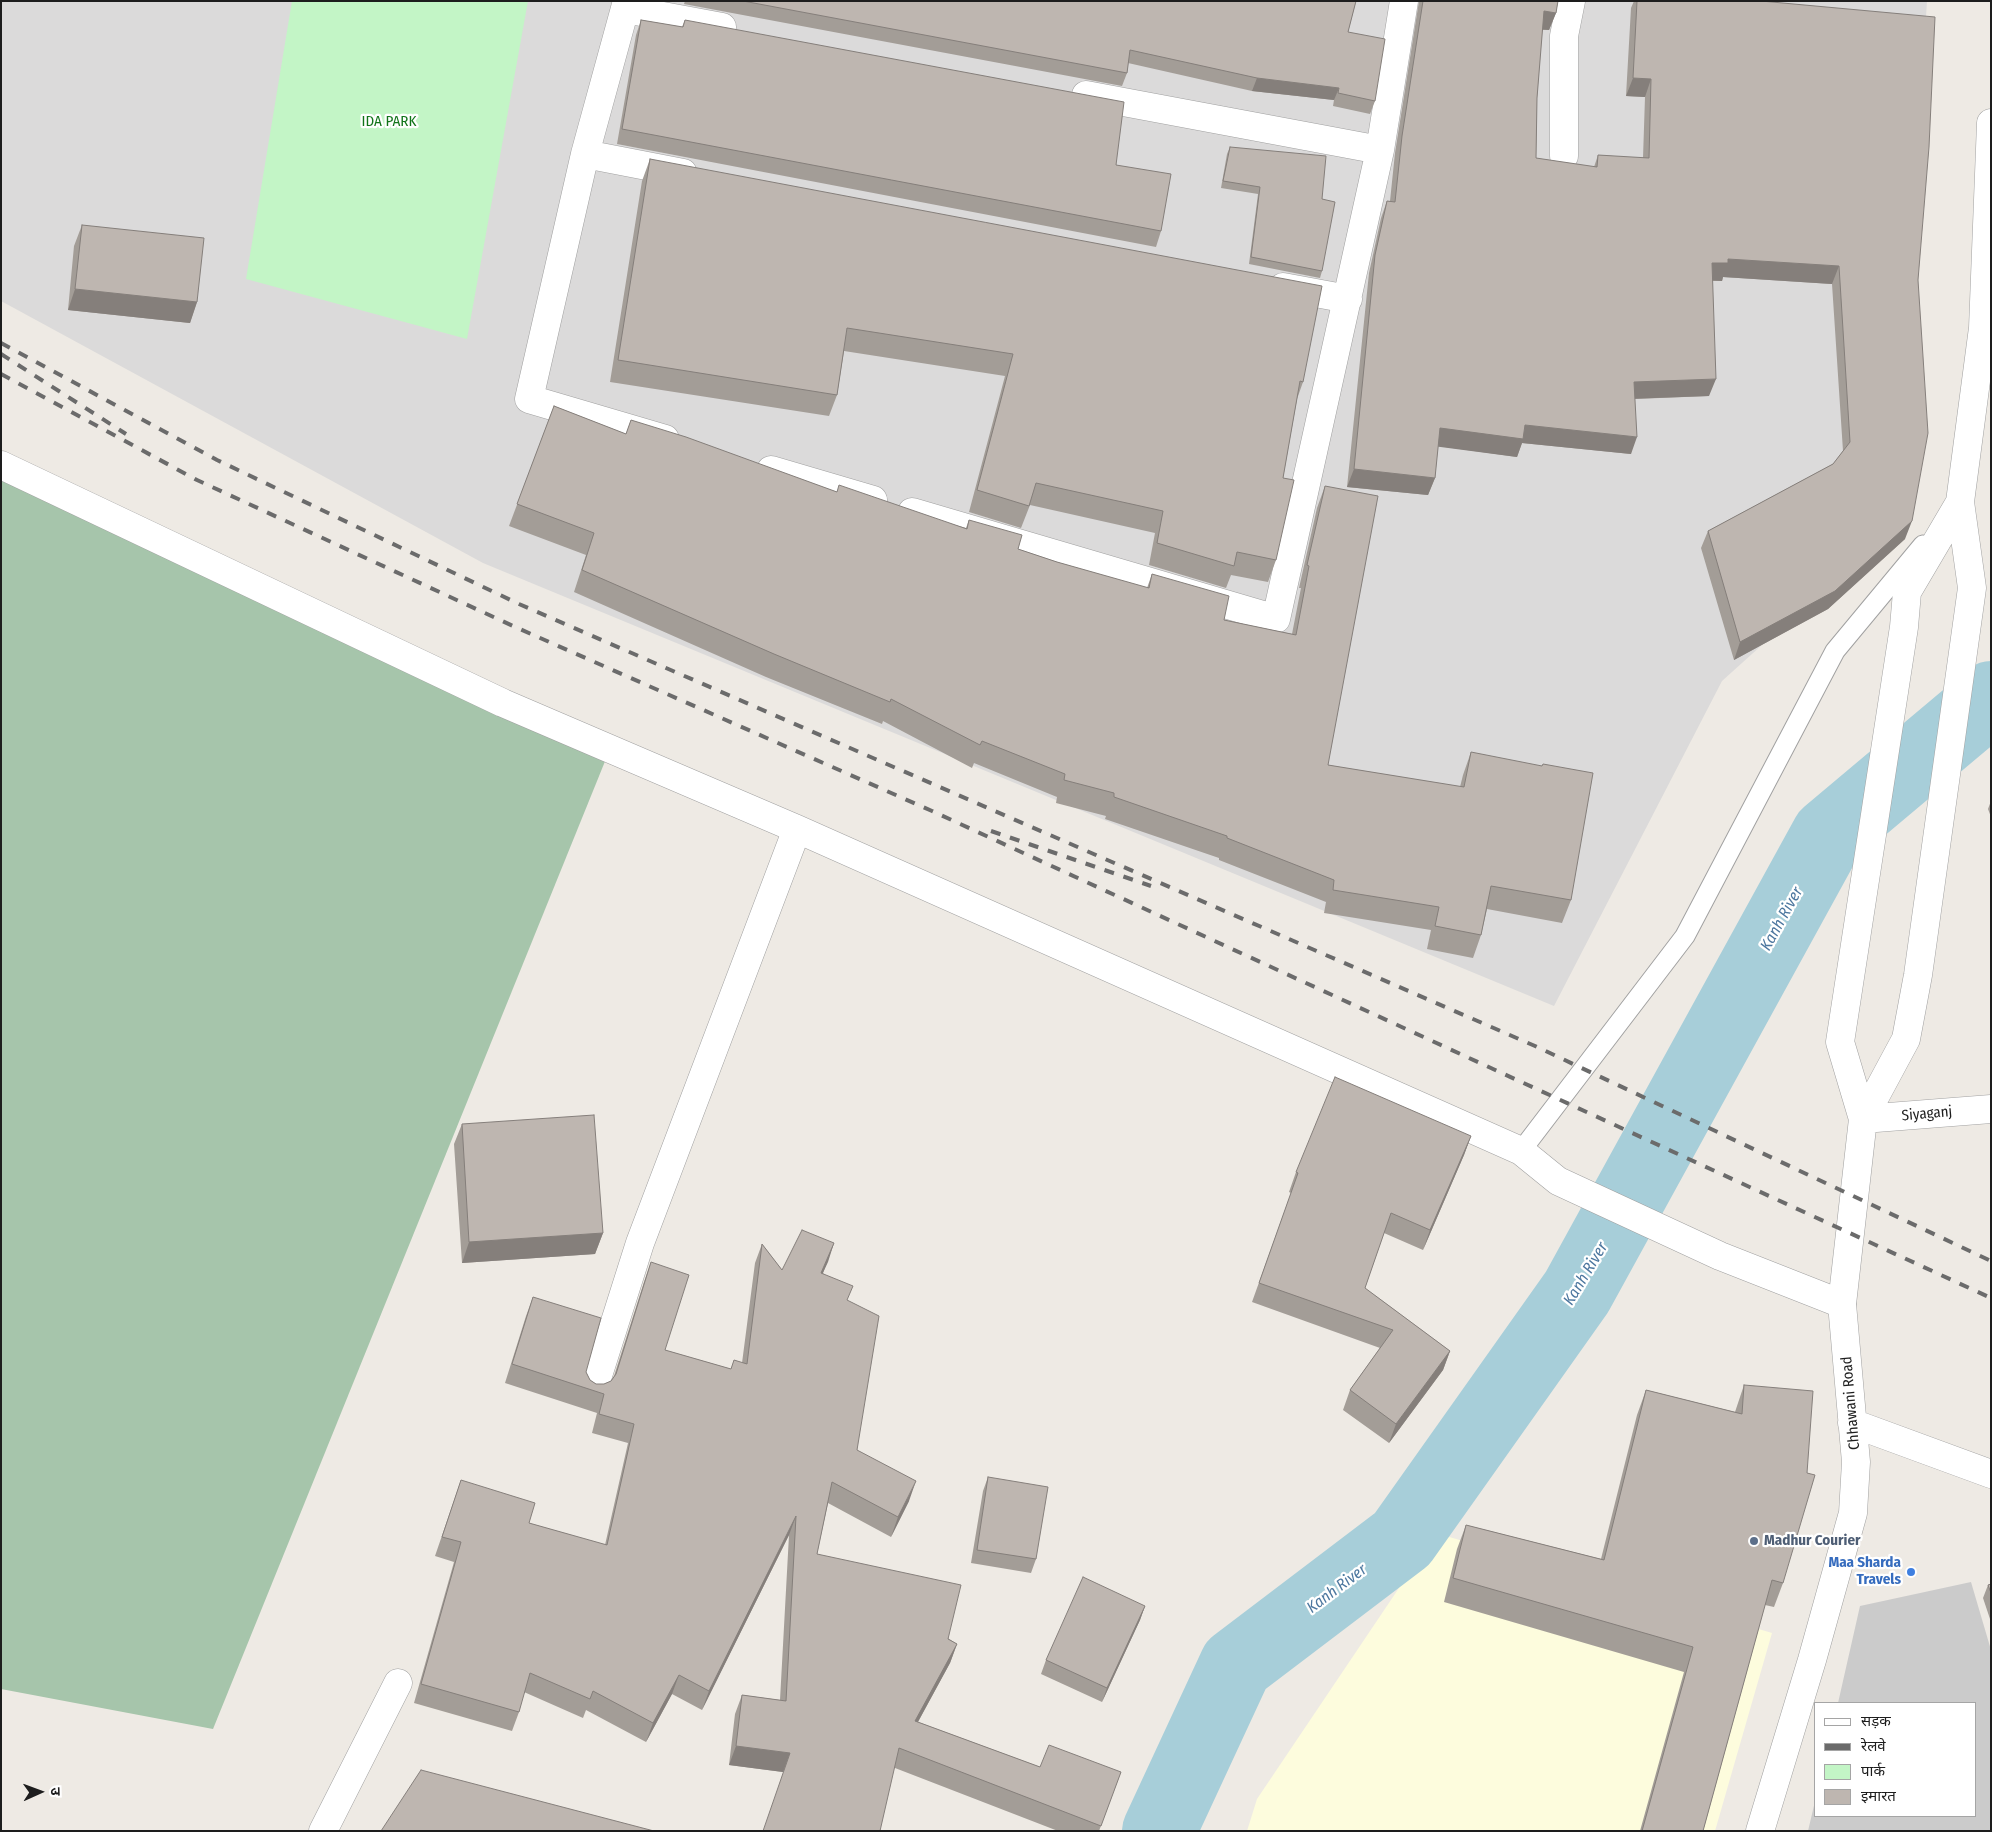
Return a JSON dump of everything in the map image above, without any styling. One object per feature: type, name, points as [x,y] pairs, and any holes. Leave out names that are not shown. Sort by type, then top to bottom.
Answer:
[{"type":"street","points":[[749,464],[1276,619],[1380,150],[1404,1]]},
{"type":"street","points":[[1564,156],[1564,36],[1571,1]]},
{"type":"street","points":[[692,447],[529,398],[585,154],[626,5],[743,31]]},
{"type":"street","points":[[1057,90],[1380,150]]},
{"type":"street","points":[[1863,1119],[1840,1042],[1904,627],[1907,592],[1960,502],[1984,328],[1991,123]]},
{"type":"street","points":[[585,154],[712,178]]},
{"type":"street","points":[[1260,282],[1348,299]]},
{"type":"street","points":[[1,465],[503,703],[797,829],[1521,1151],[1558,1181],[1720,1256],[1842,1304]]},
{"type":"street","name":"Chhawani Road","points":[[1760,1831],[1812,1660],[1853,1513],[1856,1462],[1842,1304],[1863,1119],[1906,1039],[1918,975],[1972,588],[1960,502]]},
{"type":"street","points":[[594,1388],[640,1244],[797,829]]},
{"type":"street","name":"Siyaganj","points":[[1863,1119],[1991,1109]]},
{"type":"street","points":[[1852,1423],[1991,1474]]},
{"type":"street","points":[[323,1831],[398,1683]]},
{"type":"lane","points":[[1521,1151],[1685,936],[1835,651],[1960,502]]},
{"type":"shaded area","points":[[1,1],[1927,1],[1894,526],[1722,681],[1554,1006],[483,563],[1,301]]},
{"type":"shaded area","points":[[1,465],[610,749],[213,1729],[1,1689]]},
{"type":"shaded area","points":[[1436,1533],[1772,1633],[1715,1831],[1247,1831],[1257,1799]]},
{"type":"shaded area","points":[[1971,1582],[1991,1650],[1991,1831],[1808,1831],[1814,1806],[1814,1817],[1977,1817],[1977,1702],[1838,1702],[1860,1606]]},
{"type":"green space","name":"IDA PARK","points":[[292,1],[528,1],[467,339],[246,279]]},
{"type":"building","points":[[743,1],[1356,1],[1348,32],[1385,39],[1375,101],[1338,93],[1339,88],[1257,78],[1130,50],[1127,73]]},
{"type":"building","points":[[1423,1],[1558,1],[1556,13],[1544,11],[1537,98],[1536,158],[1597,167],[1598,155],[1649,158],[1651,79],[1633,78],[1637,1],[1761,1],[1935,17],[1929,147],[1918,280],[1928,433],[1912,521],[1835,591],[1740,642],[1708,531],[1833,464],[1850,442],[1839,266],[1728,259],[1728,263],[1712,263],[1716,379],[1634,382],[1637,437],[1525,425],[1523,439],[1440,428],[1435,478],[1354,469],[1375,255],[1387,201],[1395,202],[1402,136]]},
{"type":"building","points":[[641,20],[683,27],[685,20],[1124,102],[1116,165],[1171,174],[1161,231],[622,129]]},
{"type":"building","points":[[1230,147],[1326,156],[1322,199],[1335,202],[1322,271],[1251,257],[1260,187],[1223,181]]},
{"type":"building","points":[[650,159],[1322,286],[1303,382],[1300,381],[1283,478],[1294,480],[1276,560],[1237,552],[1234,566],[1157,543],[1163,511],[1036,483],[1029,506],[977,490],[1013,354],[847,328],[837,395],[618,360]]},
{"type":"building","points":[[82,225],[204,238],[197,302],[75,289]]},
{"type":"building","points":[[554,406],[626,434],[631,420],[686,437],[837,492],[839,485],[967,529],[969,520],[1022,535],[1018,549],[1149,588],[1152,574],[1229,596],[1224,620],[1296,635],[1309,566],[1307,565],[1325,486],[1378,496],[1328,765],[1464,787],[1471,752],[1542,766],[1543,764],[1593,773],[1571,900],[1491,886],[1481,935],[1435,926],[1439,907],[1333,890],[1334,880],[1227,838],[1227,836],[1114,797],[1114,793],[1064,780],[1065,774],[982,741],[980,745],[891,699],[890,702],[774,654],[582,570],[594,533],[517,504]]},
{"type":"building","points":[[1335,1077],[1471,1136],[1430,1230],[1391,1213],[1365,1288],[1450,1351],[1396,1424],[1350,1390],[1393,1330],[1259,1283],[1298,1173],[1296,1172]]},
{"type":"building","points":[[594,1115],[603,1233],[469,1242],[462,1124]]},
{"type":"building","points":[[802,1230],[834,1243],[821,1273],[853,1286],[847,1300],[879,1316],[857,1450],[916,1481],[898,1517],[832,1482],[817,1554],[961,1585],[948,1639],[957,1644],[915,1721],[1040,1767],[1049,1745],[1121,1772],[1101,1826],[899,1748],[880,1831],[763,1831],[790,1753],[736,1746],[742,1695],[786,1701],[796,1516],[709,1691],[679,1675],[653,1723],[593,1691],[590,1699],[530,1673],[519,1712],[421,1684],[461,1542],[442,1537],[461,1480],[535,1503],[529,1523],[607,1545],[634,1424],[599,1414],[604,1394],[512,1364],[533,1297],[601,1318],[586,1372],[590,1380],[596,1384],[604,1384],[611,1381],[616,1374],[651,1262],[689,1275],[665,1350],[731,1369],[734,1360],[747,1364],[762,1244],[782,1270]]},
{"type":"building","points":[[1744,1385],[1813,1391],[1807,1473],[1815,1475],[1783,1583],[1772,1580],[1703,1831],[1642,1831],[1693,1647],[1453,1578],[1466,1525],[1604,1560],[1646,1390],[1742,1414]]},
{"type":"building","points":[[988,1477],[1048,1487],[1036,1559],[977,1550]]},
{"type":"building","points":[[1083,1577],[1145,1606],[1107,1688],[1046,1660]]},
{"type":"building","points":[[421,1770],[654,1831],[381,1831]]},
{"type":"waterway","name":"Kanh River","points":[[1159,1831],[1236,1665],[1402,1539],[1577,1292],[1828,835],[1991,698]]},
{"type":"railway","points":[[1,343],[217,460],[519,604],[1535,1046],[1991,1261]]},
{"type":"railway","points":[[1,354],[126,434]]},
{"type":"railway","points":[[1,374],[197,480],[513,626],[932,811],[1991,1298]]},
{"type":"railway","points":[[991,831],[1151,886]]},
{"type":"place","name":"Madhur Courier","points":[[1754,1541]]},
{"type":"place","name":"Maa Sharda Travels","points":[[1911,1572]]}]
